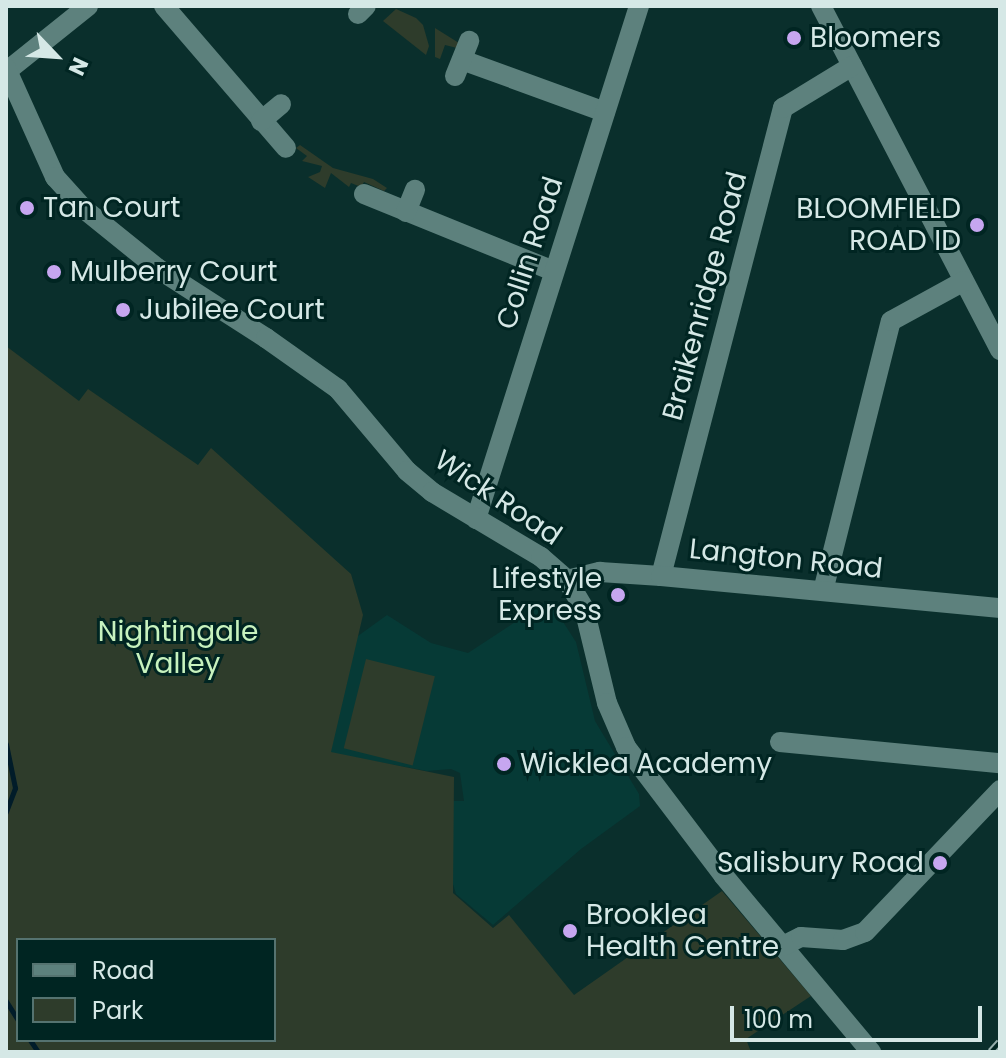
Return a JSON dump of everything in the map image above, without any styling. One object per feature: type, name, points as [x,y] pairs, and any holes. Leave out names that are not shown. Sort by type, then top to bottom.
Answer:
[{"type":"street","points":[[6,70],[88,6]]},
{"type":"street","points":[[164,6],[286,148]]},
{"type":"street","name":"Collin Road","points":[[476,519],[639,6]]},
{"type":"street","points":[[821,6],[1000,350]]},
{"type":"street","points":[[462,59],[605,112]]},
{"type":"street","name":"Braikenridge Road","points":[[661,576],[783,108],[852,66]]},
{"type":"street","name":"Wick Road","points":[[6,70],[55,177],[84,209],[157,268],[338,389],[407,471],[432,492],[541,557],[567,580],[584,608],[607,703],[626,747],[723,875],[871,1052]]},
{"type":"street","points":[[261,121],[281,104]]},
{"type":"street","points":[[406,212],[415,190]]},
{"type":"street","points":[[364,194],[554,271]]},
{"type":"street","points":[[823,591],[891,321],[964,281]]},
{"type":"street","name":"Langton Road","points":[[567,580],[600,572],[1000,608]]},
{"type":"street","points":[[780,742],[1000,763]]},
{"type":"street","points":[[783,946],[801,937],[843,940],[865,932],[1000,790]]},
{"type":"shaded area","name":"Wicklea Academy","points":[[549,600],[576,642],[595,721],[639,794],[640,806],[581,849],[493,925],[456,894],[428,801],[464,801],[460,773],[451,769],[427,771],[303,748],[351,641],[387,615],[431,643],[468,653]]},
{"type":"green space","points":[[396,9],[416,18],[423,25],[429,46],[426,55],[383,21]]},
{"type":"green space","points":[[435,28],[459,43],[457,48],[445,45],[440,59],[435,57]]},
{"type":"green space","points":[[300,145],[333,168],[373,179],[387,188],[384,191],[364,182],[361,187],[351,183],[349,187],[331,173],[325,188],[308,177],[320,172],[322,166],[302,161],[307,156],[296,148]]},
{"type":"green space","name":"Nightingale Valley","points":[[6,346],[79,401],[88,389],[198,465],[211,448],[351,574],[363,615],[331,752],[454,777],[453,893],[493,928],[509,915],[574,995],[722,891],[811,996],[746,1039],[751,1052],[6,1052]]},
{"type":"green space","points":[[366,659],[435,676],[413,765],[344,748]]},
{"type":"waterway","points":[[6,744],[15,788],[6,812]]},
{"type":"waterway","points":[[6,1001],[16,1017]]},
{"type":"waterway","points":[[31,1042],[38,1052]]},
{"type":"railway","points":[[991,1052],[1000,1042]]},
{"type":"place","name":"Bloomers","points":[[794,38]]},
{"type":"place","name":"Tan Court","points":[[27,208]]},
{"type":"place","name":"BLOOMFIELD ROAD ID","points":[[977,225]]},
{"type":"place","name":"Mulberry Court","points":[[54,272]]},
{"type":"place","name":"Jubilee Court","points":[[123,310]]},
{"type":"place","name":"Lifestyle Express","points":[[618,595]]},
{"type":"place","name":"Wicklea Academy","points":[[504,764]]},
{"type":"place","name":"Salisbury Road","points":[[940,863]]},
{"type":"place","name":"Brooklea Health Centre","points":[[570,931]]}]
